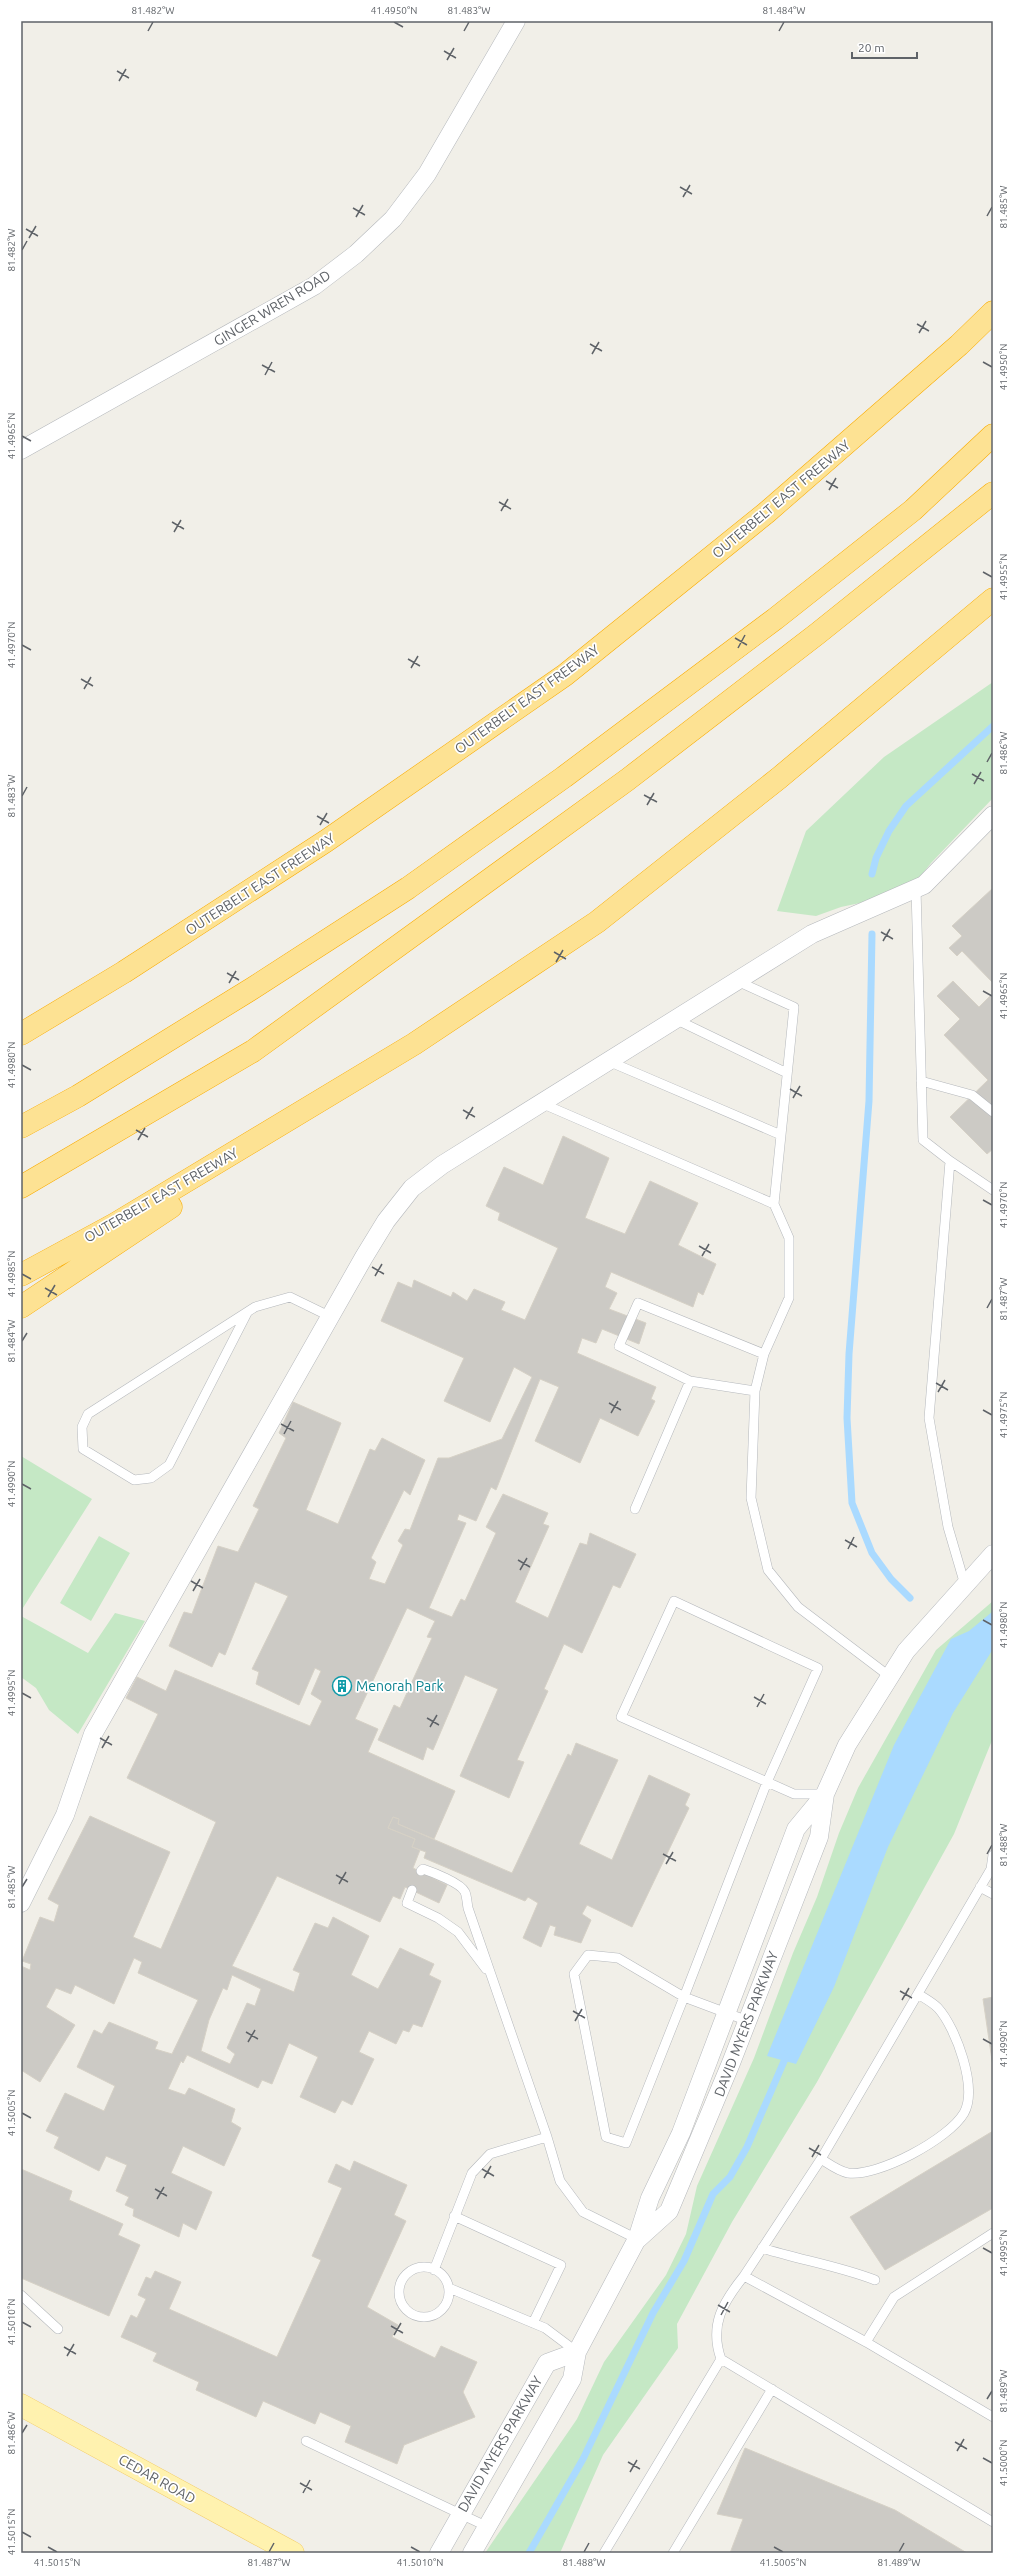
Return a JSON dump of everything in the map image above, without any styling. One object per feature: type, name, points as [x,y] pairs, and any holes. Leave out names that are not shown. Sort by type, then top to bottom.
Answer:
[{"type":"highway","name":"OUTERBELT EAST FREEWAY","points":[[21,1034],[124,972],[326,841],[565,675],[766,513],[959,345],[993,312]]},
{"type":"highway","points":[[21,1127],[78,1096],[266,980],[408,888],[564,777],[775,619],[913,510],[993,434]]},
{"type":"highway","points":[[21,1187],[253,1051],[633,775],[817,634],[993,493]]},
{"type":"highway","name":"OUTERBELT EAST FREEWAY","points":[[21,1275],[115,1224],[414,1044],[597,922],[779,778],[993,599]]},
{"type":"highway","points":[[21,1307],[414,1044]]},
{"type":"main road","name":"CEDAR ROAD","points":[[21,2405],[293,2553]]},
{"type":"street","name":"GINGER WREN ROAD","points":[[21,450],[314,286],[356,254],[393,219],[427,174],[516,21]]},
{"type":"street","points":[[21,1904],[65,1815],[93,1734],[329,1316],[386,1221],[412,1188],[442,1165],[812,934],[924,885],[993,815]]},
{"type":"street","name":"DAVID MYERS PARKWAY","points":[[637,2239],[669,2211],[698,2146],[819,1837],[825,1794],[847,1744],[906,1651],[993,1554]]},
{"type":"street","name":"DAVID MYERS PARKWAY","points":[[472,2553],[572,2379],[577,2352],[637,2239],[650,2198],[681,2133],[796,1829],[825,1794]]},
{"type":"street","name":"DAVID MYERS PARKWAY","points":[[438,2553],[547,2363],[577,2352]]},
{"type":"lane","points":[[916,889],[923,1140],[950,1161],[993,1190]]},
{"type":"lane","points":[[737,981],[794,1007],[774,1204],[789,1238],[789,1298],[764,1354],[755,1391],[751,1498],[768,1570],[798,1607],[889,1676]]},
{"type":"lane","points":[[675,1019],[787,1073]]},
{"type":"lane","points":[[608,1061],[781,1136]]},
{"type":"lane","points":[[921,1081],[972,1095],[993,1112]]},
{"type":"lane","points":[[541,1103],[774,1204]]},
{"type":"lane","points":[[950,1161],[929,1418],[948,1527],[965,1585]]},
{"type":"lane","points":[[247,1313],[169,1465],[151,1478],[134,1480],[83,1449],[82,1427],[88,1414],[247,1313],[255,1308],[290,1296],[329,1316]]},
{"type":"lane","points":[[755,1391],[690,1381],[619,1346],[638,1303],[764,1354]]},
{"type":"lane","points":[[636,1509],[690,1381]]},
{"type":"lane","points":[[748,2021],[684,1997],[618,1958],[588,1955],[574,1974],[606,2137],[626,2143],[684,1997],[767,1782],[818,1668],[674,1601],[621,1717],[767,1782],[794,1794],[825,1794]]},
{"type":"lane","points":[[993,1856],[991,1869],[821,2159],[744,2276],[729,2295],[718,2319],[716,2343],[721,2359],[993,2522]]},
{"type":"lane","points":[[420,1871],[423,1869],[430,1871],[462,1887],[465,1892],[468,1908],[547,2137],[560,2181],[583,2212],[637,2239]]},
{"type":"lane","points":[[980,1887],[993,1894]]},
{"type":"lane","points":[[412,1890],[407,1903],[438,1918],[458,1932],[491,1975]]},
{"type":"lane","points":[[821,2159],[848,2173],[872,2170],[925,2146],[956,2124],[964,2113],[970,2091],[968,2078],[959,2049],[939,2008],[918,1994]]},
{"type":"lane","points":[[434,2270],[472,2173],[490,2154],[547,2137]]},
{"type":"lane","points":[[454,2216],[561,2265],[533,2323]]},
{"type":"lane","points":[[866,2342],[894,2298],[993,2233]]},
{"type":"lane","points":[[762,2248],[804,2261],[847,2269],[875,2280]]},
{"type":"lane","points":[[418,2269],[434,2270],[446,2280],[449,2288],[446,2304],[434,2315],[418,2316],[405,2308],[399,2293],[404,2277],[418,2269]]},
{"type":"lane","points":[[744,2276],[866,2342],[993,2417]]},
{"type":"lane","points":[[449,2288],[545,2328],[577,2352]]},
{"type":"lane","points":[[21,2295],[58,2329]]},
{"type":"lane","points":[[604,2553],[721,2359]]},
{"type":"lane","points":[[673,2553],[772,2389]]},
{"type":"lane","points":[[306,2441],[488,2527]]},
{"type":"green space","points":[[993,682],[993,798],[931,863],[907,893],[841,907],[816,916],[777,911],[806,831],[884,757]]},
{"type":"green space","points":[[21,1456],[92,1499],[21,1611]]},
{"type":"green space","points":[[99,1536],[130,1553],[91,1621],[60,1603]]},
{"type":"green space","points":[[993,1601],[993,1738],[954,1834],[817,2082],[732,2222],[677,2324],[678,2348],[603,2455],[560,2553],[485,2553],[577,2419],[604,2362],[666,2275],[686,2234],[697,2186],[754,2058],[793,1953],[817,1897],[839,1833],[858,1788],[936,1650]]},
{"type":"green space","points":[[115,1613],[145,1621],[78,1734],[49,1710],[36,1688],[21,1677],[21,1616],[88,1653]]},
{"type":"water","points":[[992,1612],[993,1649],[953,1713],[888,1847],[834,1987],[796,2064],[767,2056],[894,1745],[951,1639],[969,1631]]},
{"type":"building","points":[[993,888],[993,983],[962,951],[957,956],[949,948],[962,936],[952,926]]},
{"type":"building","points":[[953,981],[979,1007],[993,993],[993,1149],[987,1154],[950,1117],[988,1080],[944,1035],[960,1019],[937,996]]},
{"type":"building","name":"Menorah Park","points":[[563,1136],[609,1158],[585,1218],[625,1234],[650,1181],[698,1203],[678,1245],[716,1264],[703,1295],[698,1292],[693,1307],[611,1272],[605,1287],[617,1293],[609,1309],[646,1323],[639,1344],[602,1329],[596,1343],[582,1338],[577,1353],[656,1387],[651,1399],[655,1401],[638,1436],[600,1418],[580,1463],[535,1441],[559,1387],[540,1379],[496,1490],[491,1487],[476,1521],[459,1514],[457,1520],[466,1523],[429,1608],[452,1617],[461,1599],[465,1601],[496,1533],[486,1527],[503,1494],[548,1513],[543,1524],[549,1526],[515,1602],[548,1618],[580,1543],[587,1545],[590,1533],[636,1554],[620,1588],[613,1585],[582,1653],[564,1644],[544,1689],[548,1691],[517,1760],[524,1762],[509,1798],[460,1776],[498,1689],[465,1675],[433,1750],[427,1747],[423,1760],[378,1740],[394,1705],[400,1708],[432,1638],[427,1637],[435,1621],[407,1608],[355,1719],[378,1729],[368,1752],[455,1791],[434,1839],[398,1824],[399,1819],[393,1817],[388,1828],[415,1839],[412,1847],[420,1850],[413,1868],[447,1885],[439,1903],[405,1887],[400,1899],[393,1896],[380,1922],[277,1876],[232,1966],[294,1992],[300,1973],[293,1970],[315,1923],[328,1928],[333,1917],[369,1936],[351,1975],[378,1989],[400,1948],[434,1964],[429,1975],[441,1981],[422,2027],[413,2024],[409,2032],[403,2030],[396,2044],[369,2031],[359,2052],[374,2059],[352,2105],[342,2100],[335,2113],[300,2097],[318,2057],[289,2043],[272,2084],[262,2080],[258,2088],[187,2055],[183,2063],[181,2061],[168,2089],[185,2095],[189,2088],[235,2109],[231,2122],[241,2128],[224,2166],[183,2146],[171,2173],[212,2192],[196,2230],[183,2223],[179,2237],[133,2216],[134,2209],[125,2205],[129,2197],[116,2191],[127,2165],[106,2156],[99,2171],[54,2148],[59,2137],[46,2131],[65,2093],[104,2111],[115,2086],[77,2067],[94,2030],[102,2034],[109,2022],[158,2042],[155,2049],[172,2054],[198,2000],[138,1973],[142,1962],[134,1958],[114,2004],[75,1985],[71,1994],[56,1988],[46,2007],[75,2025],[40,2082],[21,2070],[21,1966],[30,1970],[31,1964],[22,1961],[40,1917],[54,1922],[59,1905],[48,1899],[90,1816],[170,1852],[133,1937],[161,1949],[216,1822],[127,1778],[158,1714],[126,1698],[137,1677],[166,1691],[175,1670],[310,1726],[322,1701],[311,1694],[321,1671],[315,1668],[299,1705],[256,1684],[259,1672],[252,1669],[288,1596],[255,1582],[225,1655],[219,1652],[212,1667],[169,1646],[184,1612],[192,1614],[218,1546],[238,1552],[259,1509],[253,1506],[286,1438],[279,1433],[293,1402],[341,1423],[306,1510],[338,1524],[370,1449],[375,1451],[382,1438],[425,1460],[410,1495],[404,1490],[371,1558],[376,1562],[369,1579],[385,1584],[403,1545],[398,1541],[405,1529],[410,1530],[438,1458],[449,1458],[502,1439],[532,1377],[514,1367],[490,1422],[444,1401],[464,1358],[381,1321],[398,1282],[412,1288],[414,1280],[451,1297],[453,1292],[467,1301],[474,1289],[505,1302],[501,1310],[525,1320],[558,1248],[498,1220],[500,1213],[486,1206],[504,1167],[543,1185]],"holes":[[[232,1975],[261,1989],[255,2006],[247,2003],[227,2048],[235,2054],[230,2064],[201,2051],[209,2020],[223,1988],[227,1990]]]},
{"type":"building","points":[[576,1743],[618,1760],[579,1844],[612,1860],[649,1775],[690,1794],[685,1805],[689,1808],[632,1927],[587,1905],[582,1914],[591,1920],[581,1943],[554,1935],[556,1927],[550,1925],[541,1947],[523,1938],[538,1903],[528,1897],[525,1901],[424,1858],[426,1852],[412,1847],[415,1839],[388,1828],[393,1817],[399,1819],[398,1824],[512,1873],[568,1754],[571,1756]]},
{"type":"building","points":[[993,1997],[993,2067],[983,1999]]},
{"type":"building","points":[[993,2131],[993,2208],[885,2270],[850,2217]]},
{"type":"building","points":[[354,2161],[407,2185],[394,2215],[406,2221],[367,2307],[398,2325],[392,2337],[435,2358],[441,2346],[477,2362],[463,2392],[475,2417],[404,2445],[397,2464],[345,2442],[351,2426],[320,2412],[315,2424],[263,2401],[256,2417],[196,2390],[199,2382],[153,2361],[157,2353],[121,2337],[131,2315],[137,2318],[146,2299],[138,2295],[146,2277],[151,2279],[155,2271],[181,2282],[169,2309],[277,2357],[321,2260],[312,2256],[342,2188],[328,2182],[336,2164],[350,2171]]},
{"type":"building","points":[[21,2169],[72,2191],[69,2200],[123,2224],[118,2235],[140,2245],[109,2316],[21,2278]]},
{"type":"building","points":[[745,2448],[895,2510],[967,2553],[730,2553],[743,2519],[717,2514]]},
{"type":"waterway","points":[[872,874],[876,858],[889,831],[906,806],[993,726]]},
{"type":"waterway","points":[[872,934],[869,1101],[849,1354],[847,1418],[852,1503],[872,1553],[891,1579],[910,1598]]},
{"type":"waterway","points":[[529,2553],[583,2459],[653,2313],[684,2261],[713,2194],[730,2177],[747,2147],[788,2052]]},
{"type":"place","name":"Menorah Park","points":[[342,1686]]}]
